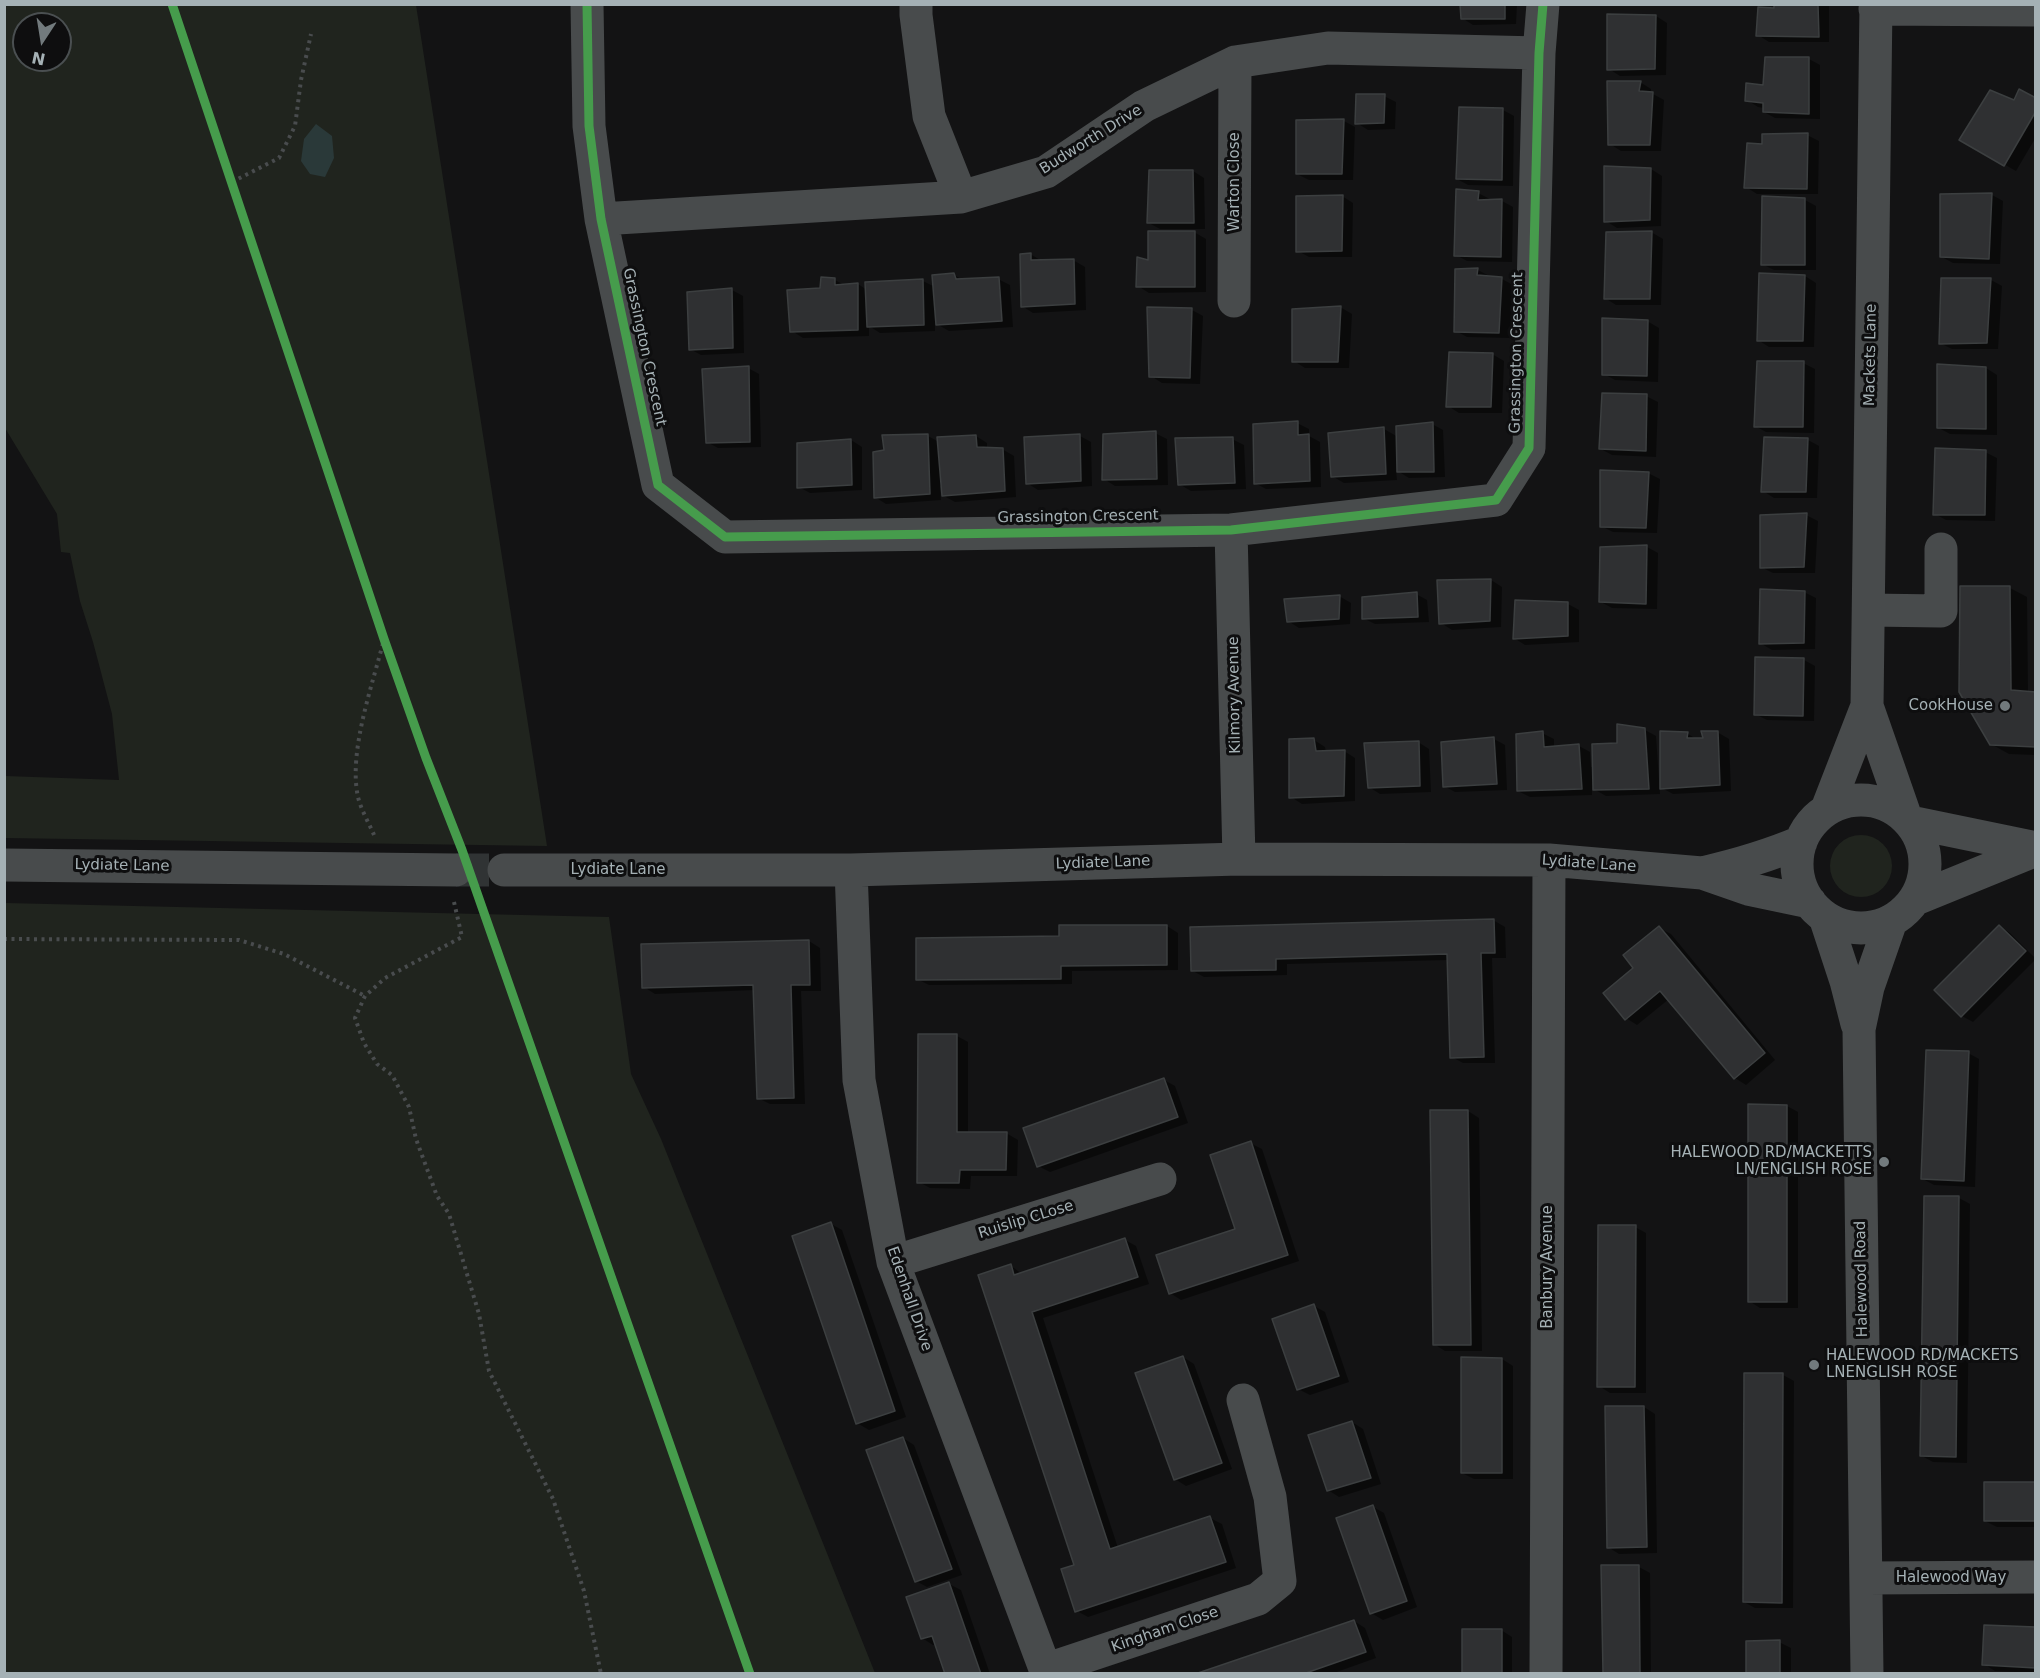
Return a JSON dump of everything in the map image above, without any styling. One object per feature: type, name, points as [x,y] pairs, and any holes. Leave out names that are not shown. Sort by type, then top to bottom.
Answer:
[{"type":"street","name":"Grassington Crescent","points":[[587,4],[589,126],[601,219],[658,485],[725,537],[1231,531],[1496,500],[1529,448],[1539,53],[1543,4]]},
{"type":"street","points":[[916,4],[929,116],[961,197]]},
{"type":"street","points":[[1876,7],[2036,10]]},
{"type":"street","name":"Mackets Lane","points":[[1827,809],[1867,706],[1876,7]]},
{"type":"street","name":"Budworth Drive","points":[[601,219],[961,197],[1046,172],[1144,106],[1235,62],[1328,48],[1539,53]]},
{"type":"street","name":"Warton Close","points":[[1234,301],[1235,62]]},
{"type":"street","name":"Kilmory Avenue","points":[[1231,531],[1239,859]]},
{"type":"street","points":[[1869,610],[1941,611],[1941,549]]},
{"type":"street","name":"Mackets Lane","points":[[1867,706],[1908,820]]},
{"type":"street","points":[[1868,800],[1888,805],[1908,820],[1921,840],[1926,860],[1924,880],[1916,899],[1905,912],[1875,927],[1858,928],[1840,925],[1818,910],[1800,884],[1797,863],[1801,842],[1811,824],[1827,809],[1847,801],[1868,800]]},
{"type":"street","points":[[1908,820],[2036,849]]},
{"type":"street","name":"Lydiate Lane","points":[[1702,873],[1735,866],[1801,842]]},
{"type":"street","points":[[1916,899],[2036,849]]},
{"type":"street","name":"Lydiate Lane","points":[[504,870],[851,870],[1239,859],[1549,860],[1702,873],[1818,910]]},
{"type":"street","name":"Banbury Avenue","points":[[1546,1674],[1549,860]]},
{"type":"street","name":"Lydiate Lane","points":[[4,865],[451,869]]},
{"type":"street","name":"Edenhall Drive","points":[[851,870],[859,1080],[893,1262],[1046,1672]]},
{"type":"street","name":"Halewood Road","points":[[1818,910],[1846,981],[1859,1029]]},
{"type":"street","name":"Halewood Road","points":[[1867,1674],[1859,1029],[1868,987],[1891,921]]},
{"type":"street","name":"Ruislip CLose","points":[[893,1262],[1160,1179]]},
{"type":"street","name":"Kingham Close","points":[[1046,1672],[1258,1599],[1280,1581],[1270,1497],[1243,1400]]},
{"type":"street","name":"Halewood Way","points":[[1867,1578],[2036,1577]]},
{"type":"path","points":[[232,183],[279,158],[295,126],[311,34]]},
{"type":"path","points":[[228,171],[236,194]]},
{"type":"path","points":[[381,628],[392,660]]},
{"type":"path","points":[[384,639],[358,744],[356,776],[358,798],[392,869]]},
{"type":"path","points":[[451,869],[462,937],[385,978],[365,996],[355,1017],[364,1043],[377,1064],[392,1075],[409,1107],[416,1139],[434,1186],[449,1214],[479,1314],[489,1371],[553,1499],[584,1591],[601,1674]]},
{"type":"path","points":[[4,939],[239,940],[284,954],[365,996]]},
{"type":"shaded area","points":[[5,5],[416,5],[547,846],[5,838],[5,776],[119,780],[112,714],[80,601],[70,553],[61,552],[57,514],[5,428]]},
{"type":"shaded area","points":[[316,124],[332,136],[334,158],[325,177],[310,174],[301,161],[304,139]]},
{"type":"shaded area","points":[[1855,835],[1867,835],[1883,844],[1890,854],[1892,866],[1890,878],[1883,888],[1867,897],[1855,897],[1844,892],[1835,883],[1830,872],[1830,860],[1835,849],[1844,840]]},
{"type":"shaded area","points":[[5,903],[609,917],[631,1074],[661,1139],[875,1673],[5,1673]]},
{"type":"building","points":[[1460,4],[1505,4],[1505,19],[1461,19]]},
{"type":"building","points":[[1774,4],[1818,4],[1819,37],[1756,36],[1758,7],[1774,8]]},
{"type":"building","points":[[1607,14],[1656,15],[1655,69],[1607,70]]},
{"type":"building","points":[[1765,57],[1809,57],[1809,114],[1763,112],[1763,103],[1745,101],[1746,83],[1763,85]]},
{"type":"building","points":[[1607,81],[1641,81],[1639,91],[1653,92],[1650,145],[1608,145]]},
{"type":"building","points":[[2019,89],[2036,98],[2036,111],[2004,166],[1959,140],[1990,90],[2014,100]]},
{"type":"building","points":[[1356,94],[1385,94],[1384,123],[1355,124]]},
{"type":"building","points":[[1459,107],[1503,108],[1502,180],[1456,179]]},
{"type":"building","points":[[1344,119],[1342,174],[1296,174],[1296,120]]},
{"type":"building","points":[[1808,133],[1807,189],[1744,188],[1747,143],[1762,144],[1762,134]]},
{"type":"building","points":[[1604,166],[1651,168],[1650,220],[1604,222]]},
{"type":"building","points":[[1149,170],[1193,170],[1194,223],[1147,223]]},
{"type":"building","points":[[1456,189],[1479,191],[1478,200],[1502,199],[1501,257],[1454,256]]},
{"type":"building","points":[[1992,193],[1989,259],[1940,257],[1940,194]]},
{"type":"building","points":[[1343,195],[1342,251],[1296,252],[1296,196]]},
{"type":"building","points":[[1762,196],[1805,198],[1805,265],[1761,265]]},
{"type":"building","points":[[1148,231],[1195,231],[1195,287],[1136,287],[1137,257],[1148,260]]},
{"type":"building","points":[[1652,231],[1650,299],[1604,299],[1606,232]]},
{"type":"building","points":[[1031,253],[1031,260],[1074,259],[1075,304],[1021,307],[1020,254]]},
{"type":"building","points":[[1478,268],[1477,275],[1502,277],[1499,333],[1454,332],[1455,269]]},
{"type":"building","points":[[954,273],[956,279],[999,277],[1002,321],[936,325],[932,275]]},
{"type":"building","points":[[1759,273],[1805,275],[1803,341],[1757,341]]},
{"type":"building","points":[[821,277],[835,278],[835,285],[858,283],[858,330],[790,332],[787,290],[820,288]]},
{"type":"building","points":[[1941,278],[1991,278],[1987,343],[1939,344]]},
{"type":"building","points":[[923,279],[924,325],[867,327],[865,282]]},
{"type":"building","points":[[732,288],[733,348],[689,350],[687,292]]},
{"type":"building","points":[[1341,306],[1338,362],[1292,362],[1292,309]]},
{"type":"building","points":[[1147,307],[1192,308],[1190,378],[1149,377]]},
{"type":"building","points":[[1602,318],[1648,320],[1647,376],[1602,375]]},
{"type":"building","points":[[1449,352],[1493,353],[1491,407],[1446,407]]},
{"type":"building","points":[[1757,361],[1804,361],[1803,427],[1754,427]]},
{"type":"building","points":[[1937,364],[1986,367],[1986,429],[1937,428]]},
{"type":"building","points":[[749,366],[750,442],[706,443],[702,369]]},
{"type":"building","points":[[1602,393],[1647,394],[1646,451],[1599,449]]},
{"type":"building","points":[[1298,421],[1298,435],[1309,434],[1310,481],[1254,484],[1253,424]]},
{"type":"building","points":[[1433,422],[1434,472],[1397,472],[1396,426]]},
{"type":"building","points":[[1384,427],[1386,474],[1331,477],[1328,433]]},
{"type":"building","points":[[1156,431],[1157,479],[1102,480],[1103,434]]},
{"type":"building","points":[[928,434],[930,494],[874,498],[873,452],[884,450],[882,435]]},
{"type":"building","points":[[1080,434],[1081,481],[1026,484],[1024,437]]},
{"type":"building","points":[[976,435],[977,447],[1003,448],[1005,491],[942,496],[937,437]]},
{"type":"building","points":[[1233,437],[1235,483],[1178,485],[1175,438]]},
{"type":"building","points":[[1764,437],[1808,438],[1806,492],[1761,492]]},
{"type":"building","points":[[851,439],[852,485],[797,488],[797,443]]},
{"type":"building","points":[[1935,448],[1986,450],[1985,515],[1933,515]]},
{"type":"building","points":[[1600,470],[1649,472],[1646,528],[1600,527]]},
{"type":"building","points":[[1807,513],[1804,567],[1760,568],[1760,515]]},
{"type":"building","points":[[1647,545],[1646,604],[1599,602],[1600,547]]},
{"type":"building","points":[[1491,579],[1490,621],[1439,624],[1437,580]]},
{"type":"building","points":[[1960,586],[2010,586],[2011,690],[2036,692],[2036,747],[1990,745],[1959,692]]},
{"type":"building","points":[[1760,589],[1805,591],[1804,643],[1759,644]]},
{"type":"building","points":[[1417,592],[1418,617],[1362,619],[1362,597]]},
{"type":"building","points":[[1340,595],[1339,619],[1287,622],[1284,599]]},
{"type":"building","points":[[1515,600],[1568,602],[1568,636],[1513,639]]},
{"type":"building","points":[[1755,657],[1804,658],[1803,716],[1754,715]]},
{"type":"building","points":[[1617,724],[1645,728],[1649,789],[1593,790],[1592,744],[1617,743]]},
{"type":"building","points":[[1543,731],[1544,747],[1579,744],[1582,789],[1517,791],[1516,734]]},
{"type":"building","points":[[1660,731],[1688,732],[1687,738],[1703,738],[1701,731],[1718,731],[1720,785],[1660,789]]},
{"type":"building","points":[[1494,737],[1497,784],[1443,787],[1441,742]]},
{"type":"building","points":[[1314,738],[1316,751],[1345,750],[1344,796],[1289,798],[1289,739]]},
{"type":"building","points":[[1419,741],[1420,786],[1368,788],[1364,743]]},
{"type":"building","points":[[1494,919],[1495,953],[1481,953],[1484,1057],[1450,1058],[1447,954],[1276,959],[1276,970],[1191,971],[1190,927]]},
{"type":"building","points":[[1059,925],[1167,925],[1167,965],[1061,966],[1061,979],[916,980],[916,938],[1059,936]]},
{"type":"building","points":[[1999,925],[2026,951],[1961,1017],[1934,990]]},
{"type":"building","points":[[1659,926],[1765,1053],[1734,1079],[1660,991],[1625,1020],[1603,993],[1633,968],[1623,955]]},
{"type":"building","points":[[809,940],[810,985],[791,985],[794,1098],[757,1099],[753,985],[642,988],[641,944]]},
{"type":"building","points":[[918,1034],[957,1034],[957,1132],[1007,1132],[1006,1170],[960,1170],[959,1183],[917,1183]]},
{"type":"building","points":[[1926,1050],[1969,1051],[1964,1181],[1921,1179]]},
{"type":"building","points":[[1164,1078],[1178,1117],[1037,1167],[1023,1128]]},
{"type":"building","points":[[1748,1104],[1787,1105],[1787,1302],[1748,1302]]},
{"type":"building","points":[[1430,1110],[1468,1110],[1471,1345],[1433,1345]]},
{"type":"building","points":[[1251,1141],[1288,1255],[1169,1294],[1156,1255],[1235,1229],[1210,1155]]},
{"type":"building","points":[[1924,1196],[1959,1196],[1956,1457],[1920,1456]]},
{"type":"building","points":[[831,1222],[895,1411],[856,1424],[792,1236]]},
{"type":"building","points":[[1598,1225],[1636,1225],[1635,1387],[1597,1387]]},
{"type":"building","points":[[1125,1238],[1138,1277],[1032,1312],[1110,1549],[1210,1516],[1226,1562],[1075,1612],[1061,1569],[1074,1565],[978,1275],[1011,1264],[1014,1275]]},
{"type":"building","points":[[1314,1304],[1339,1376],[1297,1390],[1272,1319]]},
{"type":"building","points":[[1183,1356],[1222,1463],[1174,1480],[1135,1373]]},
{"type":"building","points":[[1461,1357],[1502,1358],[1502,1473],[1461,1473]]},
{"type":"building","points":[[1744,1373],[1783,1373],[1782,1603],[1743,1602]]},
{"type":"building","points":[[1605,1406],[1644,1406],[1647,1547],[1607,1548]]},
{"type":"building","points":[[1352,1421],[1371,1478],[1327,1491],[1308,1435]]},
{"type":"building","points":[[903,1437],[952,1569],[915,1582],[866,1450]]},
{"type":"building","points":[[1984,1482],[2036,1482],[2036,1521],[1984,1521]]},
{"type":"building","points":[[1373,1505],[1407,1601],[1370,1614],[1336,1518]]},
{"type":"building","points":[[1601,1565],[1639,1565],[1640,1674],[1603,1674]]},
{"type":"building","points":[[949,1582],[981,1674],[945,1674],[932,1636],[921,1639],[906,1597]]},
{"type":"building","points":[[1354,1620],[1366,1652],[1303,1674],[1195,1674]]},
{"type":"building","points":[[1984,1625],[2036,1627],[2036,1668],[1982,1665]]},
{"type":"building","points":[[1462,1629],[1502,1629],[1502,1674],[1462,1674]]},
{"type":"building","points":[[1780,1640],[1780,1674],[1746,1674],[1746,1641]]},
{"type":"tunnel","points":[[456,870],[504,870]]},
{"type":"cycle path","points":[[172,4],[384,639],[426,758],[462,850],[750,1674]]},
{"type":"cycle path","points":[[587,4],[589,126],[601,219],[658,485],[725,537],[1231,530],[1496,500],[1529,448],[1539,53],[1543,4]]},
{"type":"place","name":"CookHouse","points":[[2005,706]]},
{"type":"place","name":"HALEWOOD RD/MACKETTS LN/ENGLISH ROSE","points":[[1884,1162]]},
{"type":"place","name":"HALEWOOD RD/MACKETS LNENGLISH ROSE","points":[[1814,1365]]}]
